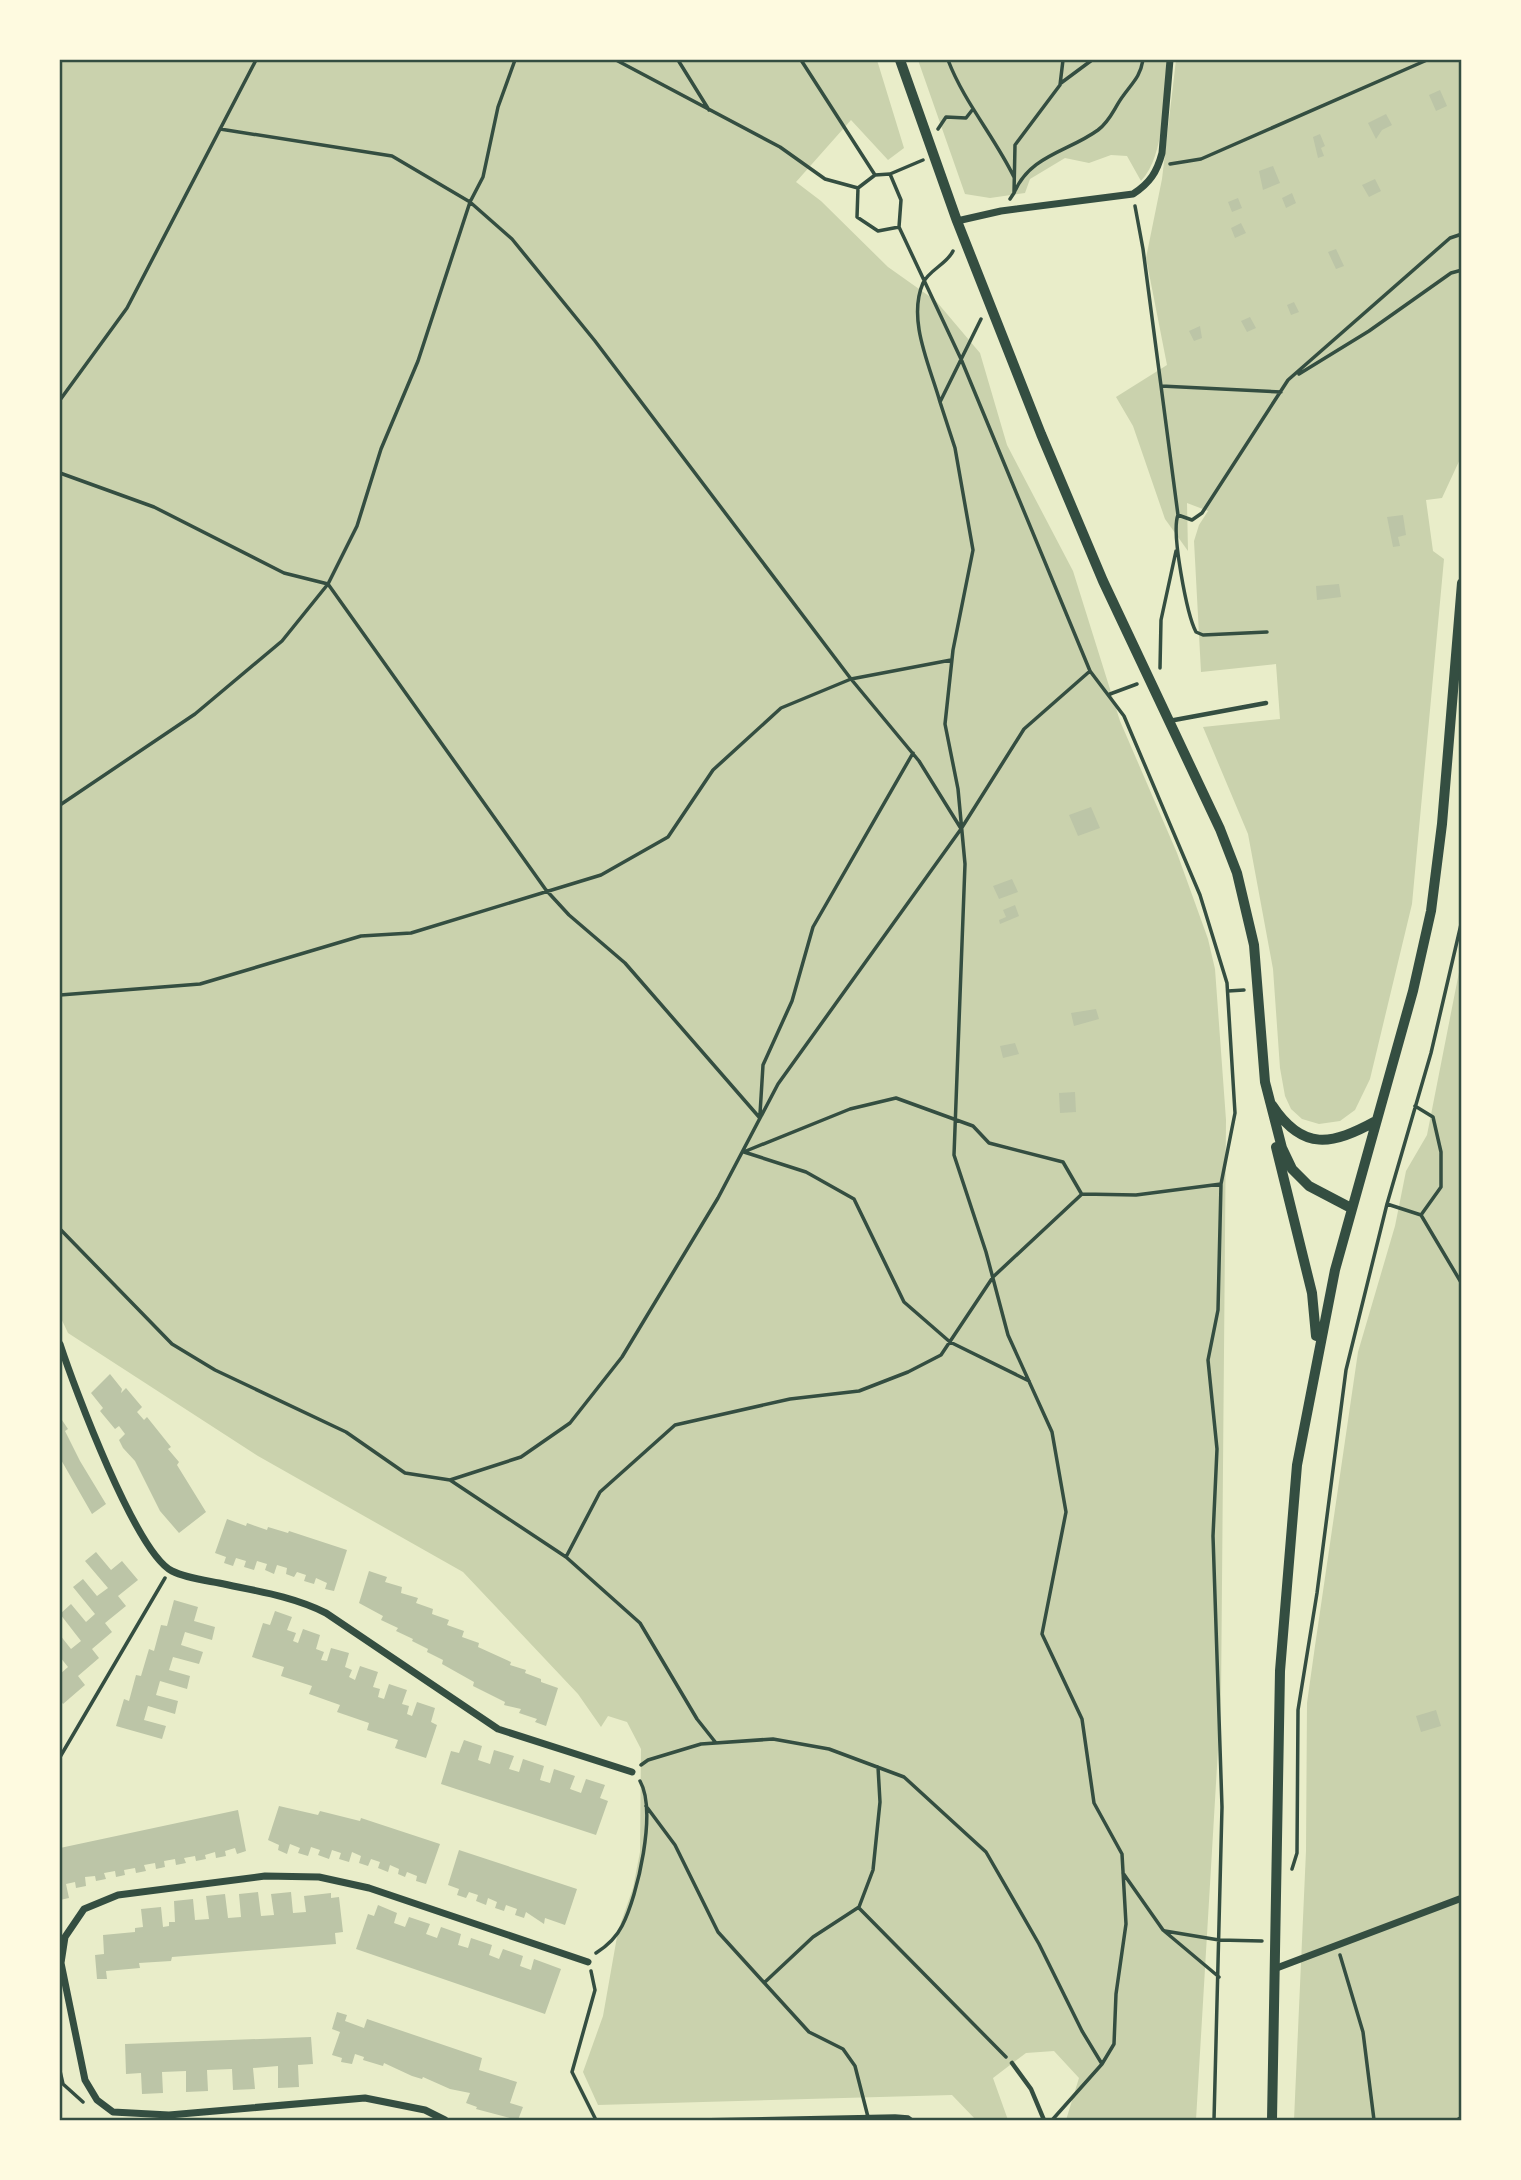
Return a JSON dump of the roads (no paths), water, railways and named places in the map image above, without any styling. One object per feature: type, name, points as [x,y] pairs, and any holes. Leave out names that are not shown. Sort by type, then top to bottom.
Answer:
[{"type":"street","points":[[900,60],[957,222],[1041,434],[1148,678],[1220,829],[1244,896],[1258,973],[1268,1100],[1286,1194],[1312,1293],[1317,1349]]},
{"type":"street","points":[[957,222],[1001,211],[1133,194],[1147,184],[1158,167],[1170,60]]},
{"type":"street","points":[[1272,2120],[1283,1603],[1297,1465],[1317,1349],[1351,1208],[1413,990],[1431,911],[1442,824],[1461,583]]},
{"type":"street","points":[[1268,1100],[1292,1128],[1313,1140],[1338,1139],[1376,1121]]},
{"type":"street","points":[[1268,1100],[1282,1148],[1292,1169],[1309,1186],[1351,1208]]},
{"type":"street","points":[[60,1344],[72,1380],[140,1534],[170,1570],[190,1577],[298,1600],[326,1613],[498,1729],[632,1772]]},
{"type":"street","points":[[445,2120],[425,2110],[365,2098],[168,2118],[113,2112],[97,2099],[85,2080],[61,1963],[65,1937],[84,1909],[118,1895],[265,1876],[318,1877],[369,1888],[588,1962]]},
{"type":"street","points":[[1274,1969],[1461,1898]]},
{"type":"lane","points":[[1168,721],[1266,703]]},
{"type":"lane","points":[[1012,2063],[1031,2089],[1044,2120]]}]
